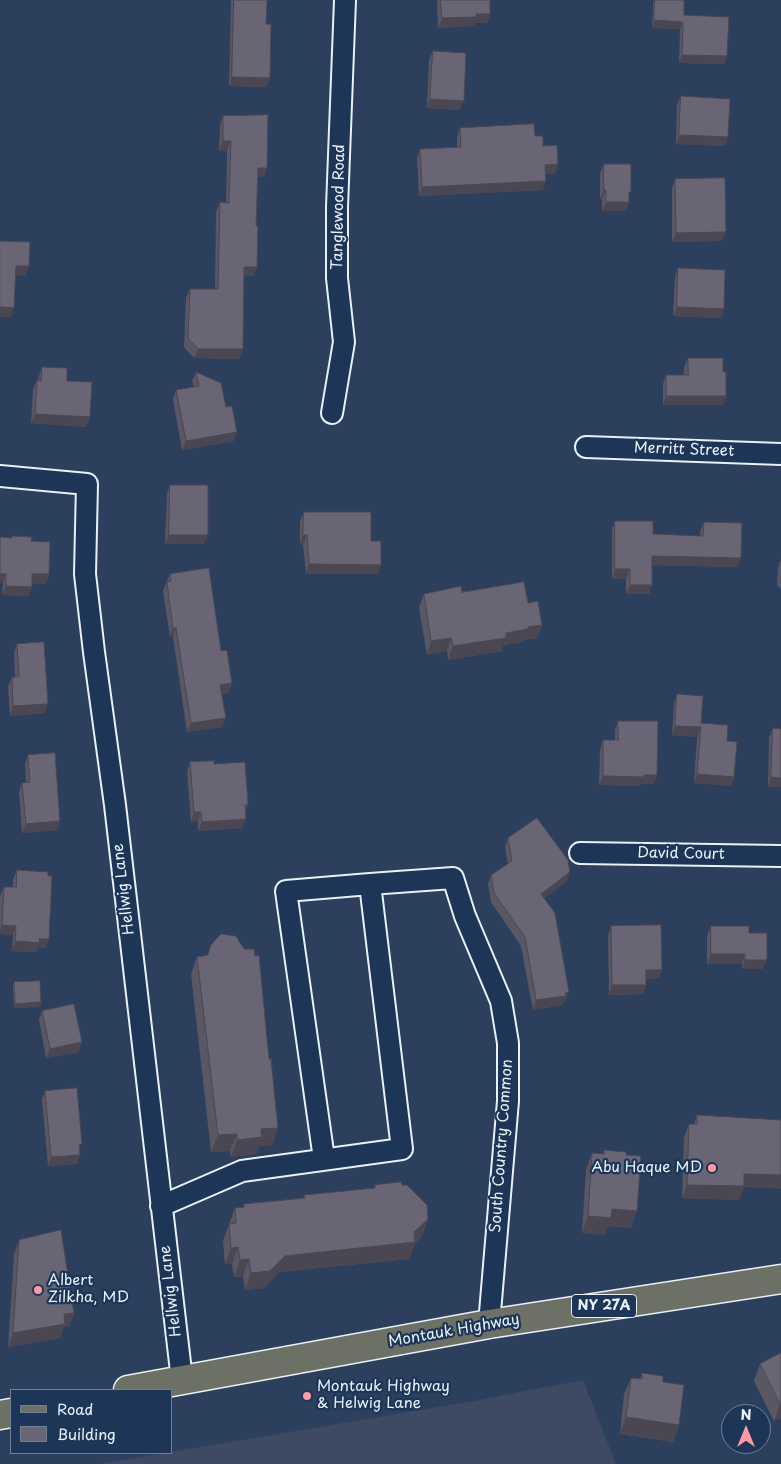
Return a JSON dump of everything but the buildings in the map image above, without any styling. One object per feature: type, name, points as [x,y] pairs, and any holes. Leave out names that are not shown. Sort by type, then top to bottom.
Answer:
[{"type":"main road","name":"Montauk Highway","points":[[133,1389],[488,1324],[781,1279]]},
{"type":"street","name":"Tanglewood Road","points":[[332,412],[344,342],[337,278],[337,207],[345,0]]},
{"type":"street","name":"Merritt Street","points":[[586,447],[781,454]]},
{"type":"street","name":"Hellwig Lane","points":[[0,476],[87,484],[85,574],[115,805],[182,1380]]},
{"type":"street","name":"David Court","points":[[580,853],[781,856]]},
{"type":"street","name":"South Country Common","points":[[370,884],[453,878],[464,916],[501,1001],[508,1043],[508,1100],[488,1324]]},
{"type":"street","points":[[161,1206],[242,1171],[402,1149],[370,884],[286,891],[324,1159]]},
{"type":"shaded area","points":[[583,1380],[616,1464],[99,1464],[159,1454],[172,1454],[172,1452],[468,1402]]},
{"type":"place","name":"Abu Haque MD","points":[[712,1168]]},
{"type":"place","name":"Albert Zilkha, MD","points":[[38,1290]]},
{"type":"place","name":"Montauk Highway & Helwig Lane","points":[[307,1396]]}]
